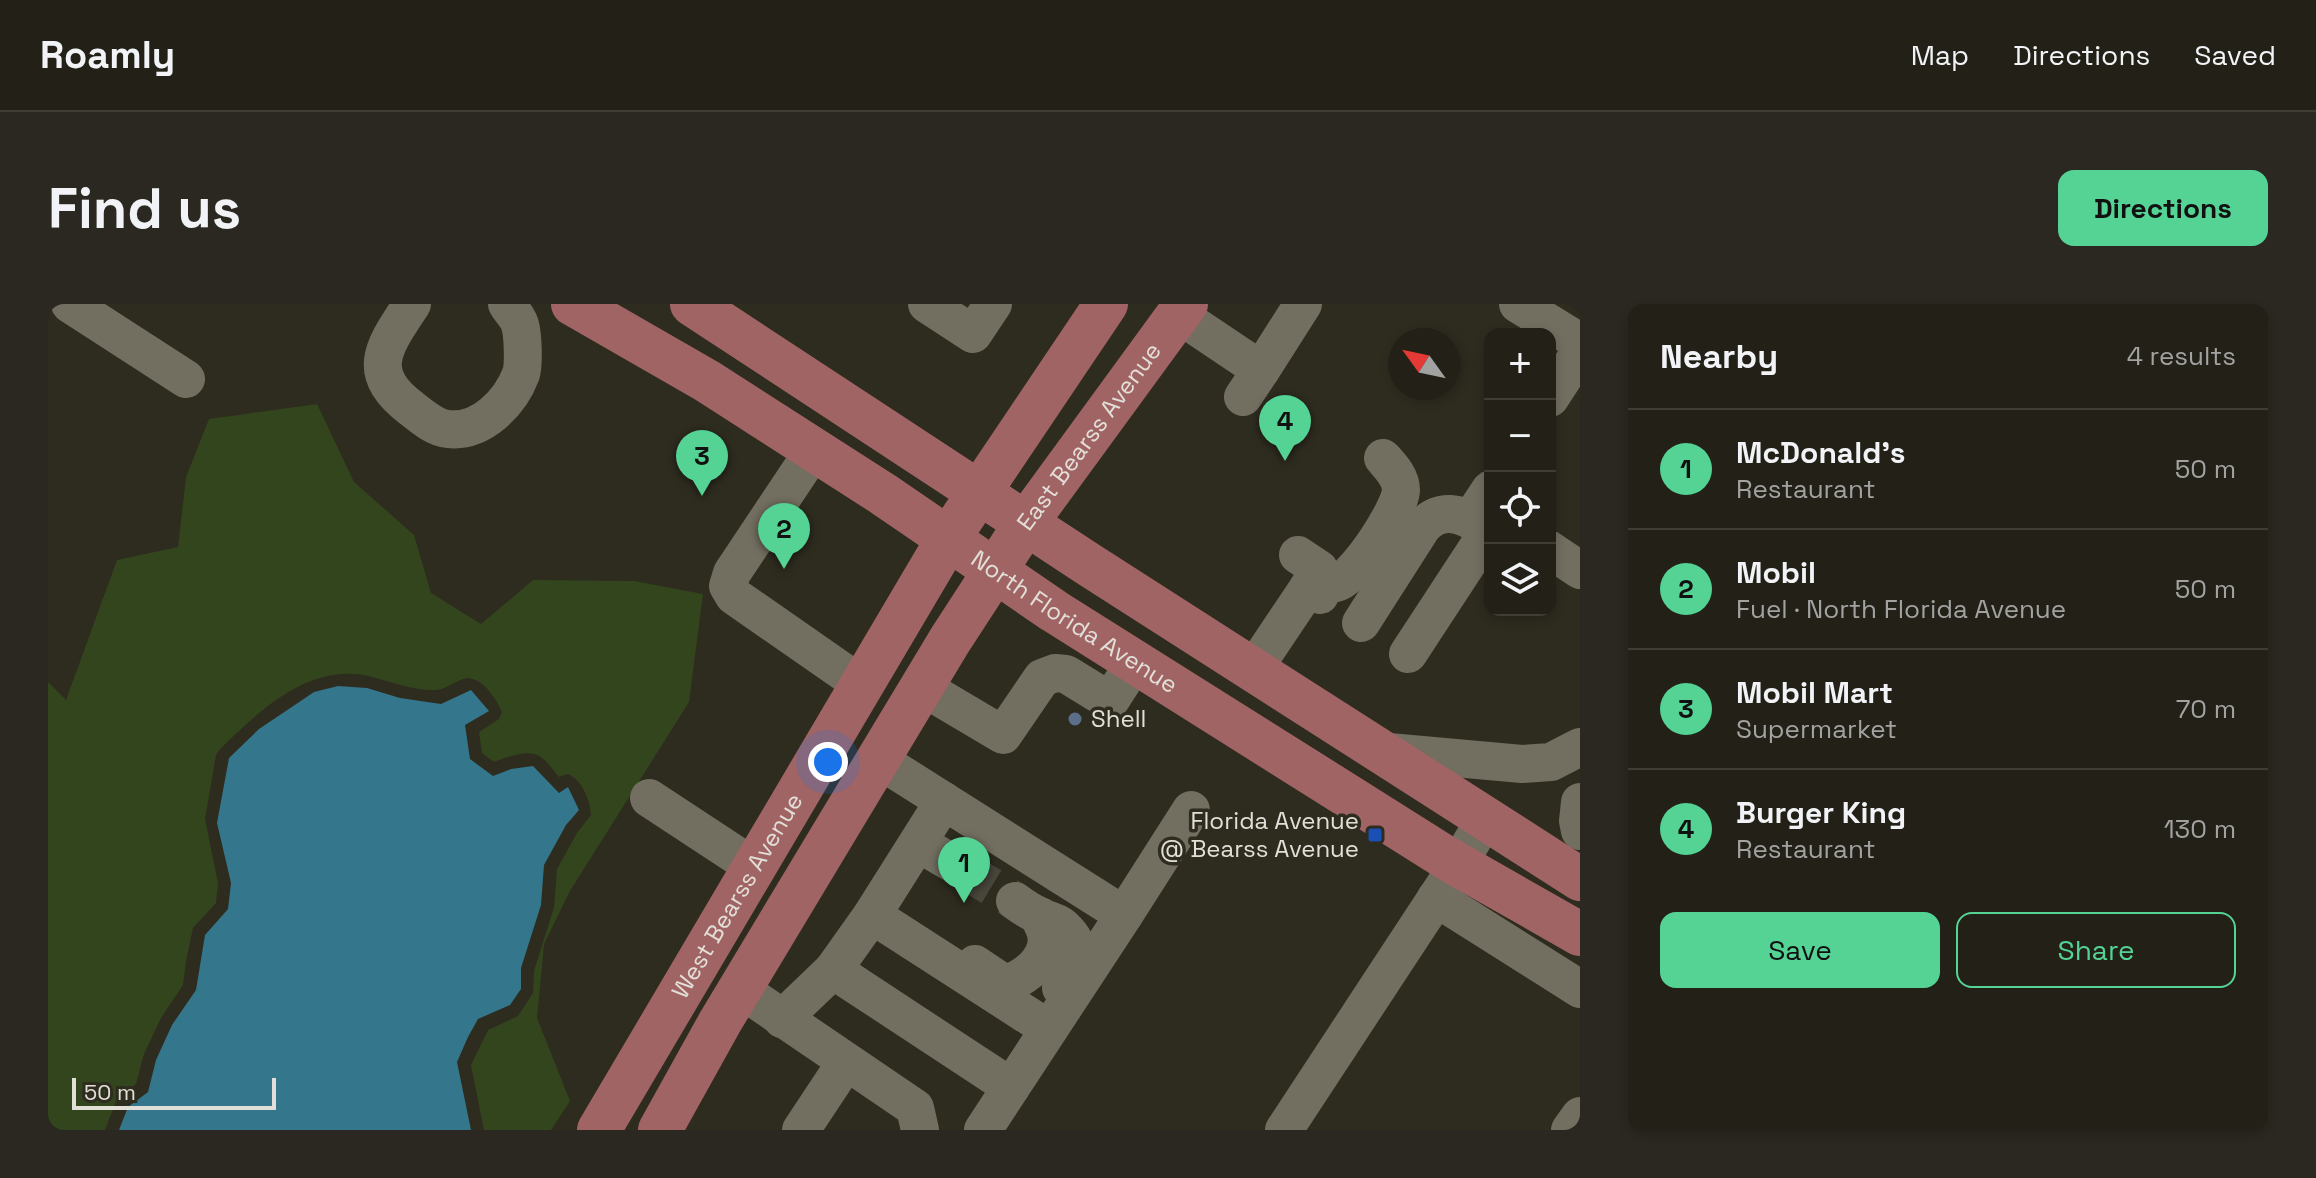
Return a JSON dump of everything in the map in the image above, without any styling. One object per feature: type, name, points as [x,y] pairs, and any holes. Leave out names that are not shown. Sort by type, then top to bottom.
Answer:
[{"type":"main road","name":"North Florida Avenue","points":[[573,304],[707,381],[1135,662],[1447,882],[1580,934]]},
{"type":"main road","points":[[692,304],[1580,879]]},
{"type":"main road","points":[[948,539],[1106,304]]},
{"type":"main road","name":"East Bearss Avenue","points":[[994,571],[1182,309]]},
{"type":"main road","name":"West Bearss Avenue","points":[[599,1130],[948,539]]},
{"type":"main road","name":"West Bearss Avenue","points":[[660,1130],[740,989],[994,571]]},
{"type":"lane","points":[[70,304],[186,379]]},
{"type":"lane","points":[[412,304],[383,357],[384,381],[404,403],[439,427],[449,430],[488,421],[506,400],[521,372],[520,324],[506,305]]},
{"type":"lane","points":[[927,304],[973,334],[993,304]]},
{"type":"lane","points":[[1182,309],[1252,384],[1303,304]]},
{"type":"lane","points":[[1518,304],[1580,342]]},
{"type":"lane","points":[[1556,389],[1580,352]]},
{"type":"lane","points":[[814,450],[732,573],[728,586],[734,596],[862,685]]},
{"type":"lane","points":[[1303,572],[1340,582],[1360,565],[1392,516],[1401,490],[1396,473],[1383,458]]},
{"type":"lane","points":[[1303,572],[1358,621],[1431,517],[1441,513],[1484,518]]},
{"type":"lane","points":[[1408,654],[1480,544],[1484,523]]},
{"type":"lane","points":[[1556,554],[1580,570]]},
{"type":"lane","points":[[1253,670],[1303,572]]},
{"type":"lane","points":[[922,687],[1003,735],[1042,678],[1055,673],[1066,674],[1110,701],[1135,662]]},
{"type":"lane","points":[[1378,751],[1522,764],[1551,762],[1580,747]]},
{"type":"lane","points":[[879,760],[1124,915]]},
{"type":"lane","points":[[649,798],[754,867]]},
{"type":"lane","points":[[782,1019],[833,970],[872,915],[944,801]]},
{"type":"lane","points":[[1580,802],[1580,831]]},
{"type":"lane","points":[[983,1130],[1191,810]]},
{"type":"lane","points":[[1284,1130],[1485,819]]},
{"type":"lane","points":[[918,843],[959,867]]},
{"type":"lane","points":[[1447,882],[1580,989]]},
{"type":"lane","points":[[934,955],[966,957],[1022,996],[1035,999],[1058,991],[1068,982],[1078,962],[1075,941],[1063,925],[1027,909]]},
{"type":"lane","points":[[872,915],[1049,1029]]},
{"type":"lane","points":[[833,970],[1011,1087]]},
{"type":"lane","points":[[740,989],[915,1108],[920,1130]]},
{"type":"lane","points":[[801,1130],[846,1062]]},
{"type":"lane","points":[[1570,1130],[1580,1116]]},
{"type":"green space","points":[[317,404],[354,482],[414,535],[431,593],[481,624],[533,580],[634,581],[703,594],[689,702],[570,891],[544,944],[537,1018],[570,1101],[551,1130],[484,1130],[471,1065],[488,1030],[518,1016],[533,993],[534,971],[554,907],[557,869],[591,815],[584,791],[577,780],[567,774],[559,777],[538,755],[519,754],[494,762],[482,753],[479,732],[499,719],[502,712],[492,694],[475,680],[463,679],[442,689],[426,690],[346,674],[306,683],[286,693],[251,720],[216,755],[205,819],[218,883],[216,903],[193,928],[183,985],[161,1018],[144,1054],[136,1084],[117,1099],[105,1130],[48,1130],[48,682],[66,700],[117,560],[178,547],[186,477],[209,419]]},
{"type":"water","points":[[338,686],[367,688],[400,698],[441,704],[471,690],[489,711],[465,725],[470,759],[493,776],[511,769],[533,766],[559,793],[568,787],[579,810],[566,825],[544,865],[541,905],[521,968],[521,989],[510,1005],[478,1019],[457,1062],[471,1130],[119,1130],[128,1107],[148,1092],[156,1060],[172,1025],[196,990],[205,935],[228,909],[231,883],[217,823],[229,758],[259,729],[314,692]]},
{"type":"tunnel","points":[[959,867],[1015,901]]},
{"type":"place","name":"Burger King","points":[[1285,461]]},
{"type":"place","name":"Mobil Mart","points":[[702,496]]},
{"type":"place","name":"Mobil","points":[[784,569]]},
{"type":"place","name":"Shell","points":[[1075,719]]},
{"type":"place","name":"Florida Avenue @ Bearss Avenue","points":[[1375,835]]},
{"type":"place","name":"McDonald's","points":[[964,903]]}]
